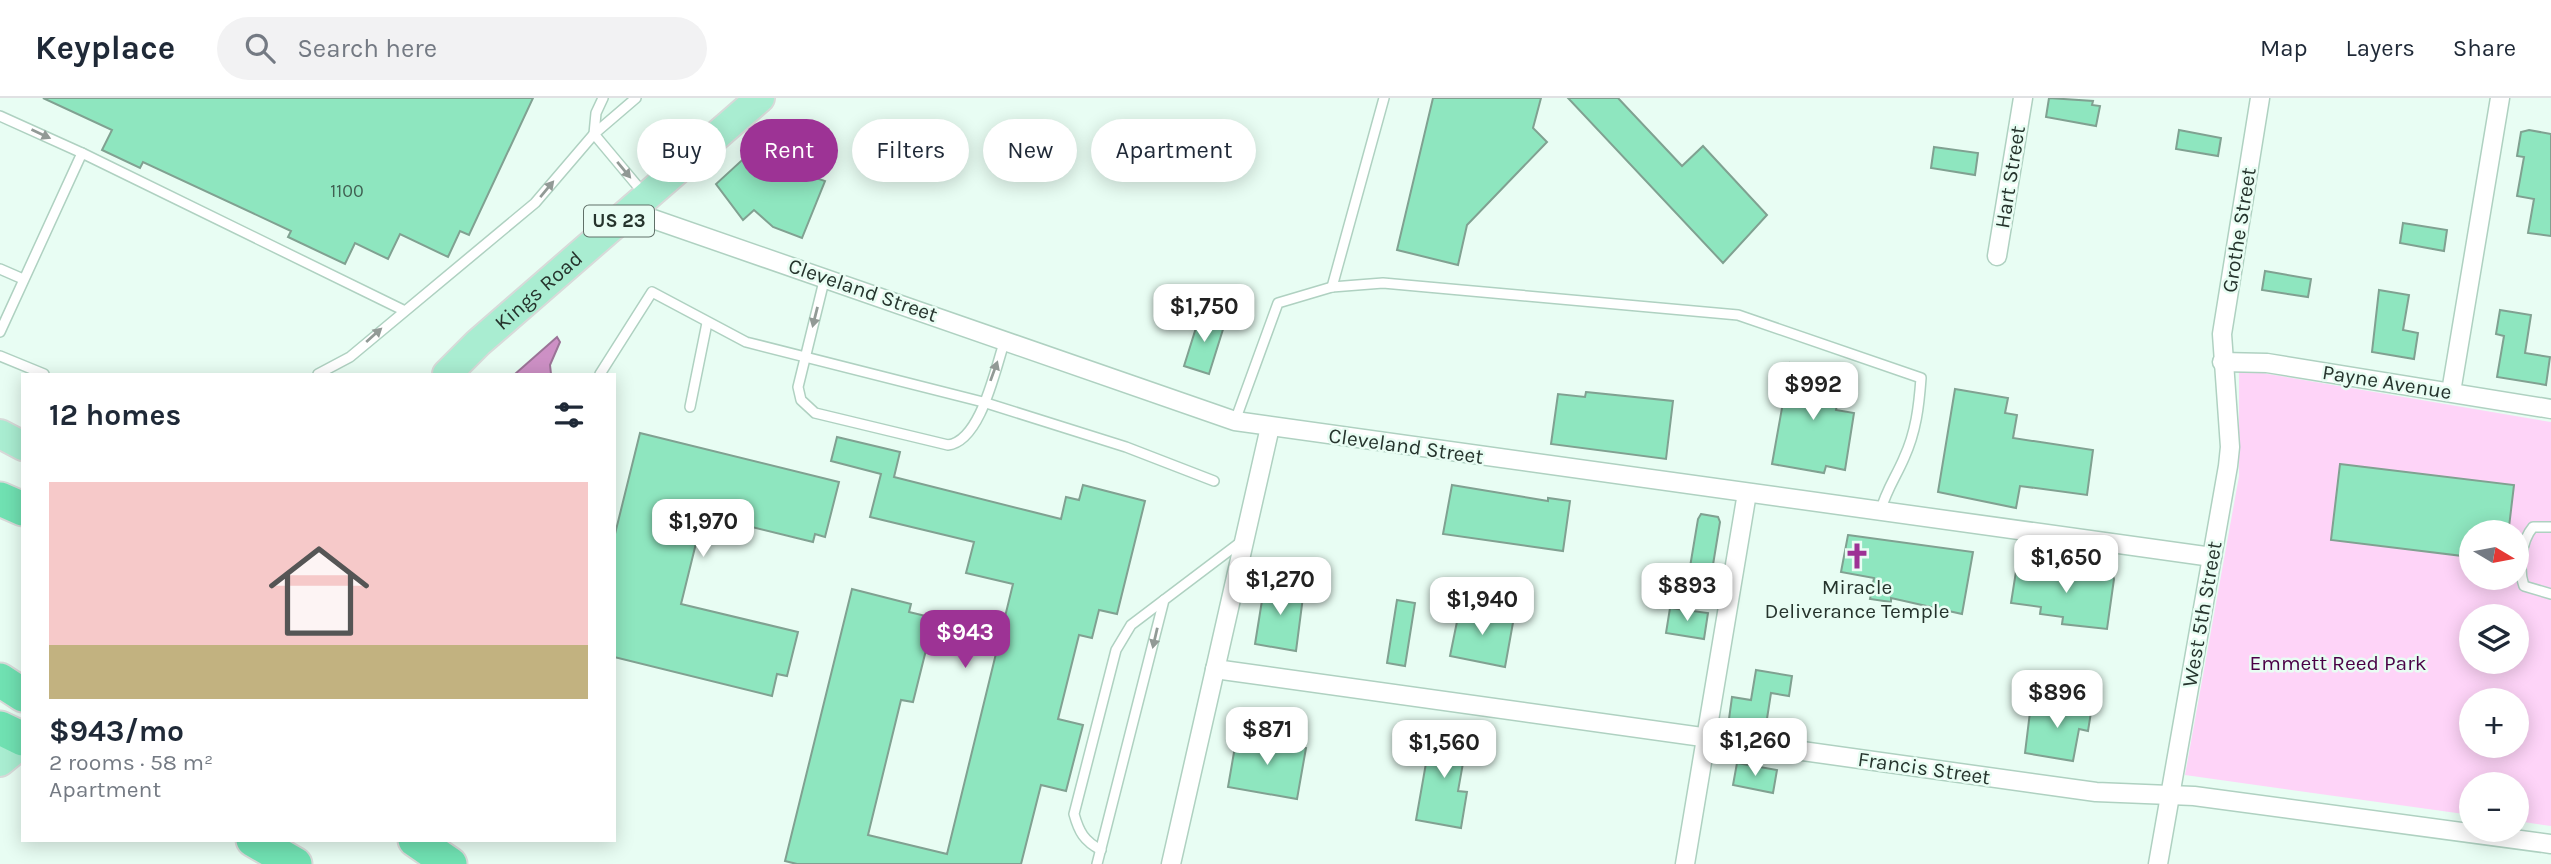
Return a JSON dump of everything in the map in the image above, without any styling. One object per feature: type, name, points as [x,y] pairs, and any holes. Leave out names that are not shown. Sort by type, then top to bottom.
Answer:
[{"type":"highway","points":[[0,498],[21,501]]},
{"type":"highway","points":[[0,498],[21,508]]},
{"type":"highway","points":[[0,680],[21,694]]},
{"type":"highway","points":[[0,728],[21,740]]},
{"type":"highway","points":[[418,842],[450,864]]},
{"type":"main road","name":"Kings Road","points":[[448,373],[478,343],[760,98]]},
{"type":"main road","name":"US 23","points":[[435,373],[478,343]]},
{"type":"main road","points":[[0,434],[21,445]]},
{"type":"main road","points":[[0,762],[21,743]]},
{"type":"street","name":"Hart Street","points":[[1997,256],[2023,98]]},
{"type":"street","name":"Grothe Street","points":[[2222,362],[2222,334],[2260,98]]},
{"type":"street","points":[[2451,392],[2500,98]]},
{"type":"street","name":"Cleveland Street","points":[[638,204],[825,277],[1235,421],[1880,513],[2212,557]]},
{"type":"street","name":"Payne Avenue","points":[[2222,362],[2267,363],[2551,409]]},
{"type":"street","name":"West 5th Street","points":[[2158,864],[2230,447],[2222,362]]},
{"type":"street","points":[[1171,864],[1270,427]]},
{"type":"street","points":[[1685,864],[1747,493]]},
{"type":"street","name":"Francis Street","points":[[1215,669],[2096,792],[2194,796],[2551,844]]},
{"type":"lane","points":[[603,98],[596,113],[594,134],[638,204]]},
{"type":"lane","points":[[320,373],[350,357],[403,310],[535,203],[594,134],[636,98]]},
{"type":"lane","points":[[1332,288],[1384,98]]},
{"type":"lane","points":[[0,116],[82,153],[403,310]]},
{"type":"lane","points":[[0,332],[3,318],[82,153]]},
{"type":"lane","points":[[0,269],[23,279]]},
{"type":"lane","points":[[825,277],[803,356],[798,387],[802,400],[815,413],[948,445],[957,444],[968,436],[1006,340]]},
{"type":"lane","points":[[1235,421],[1278,303],[1332,288],[1383,283],[1738,315],[1921,378],[1917,421],[1904,458],[1885,493],[1880,513]]},
{"type":"lane","points":[[601,373],[652,292],[746,342],[983,402],[1126,447],[1214,481]]},
{"type":"lane","points":[[690,407],[707,323]]},
{"type":"lane","points":[[0,356],[42,373]]},
{"type":"lane","points":[[2551,527],[2533,527],[2528,533],[2521,566],[2524,586],[2551,594]]},
{"type":"lane","points":[[1101,850],[1089,844],[1078,830],[1074,814],[1116,650],[1131,625],[1246,538]]},
{"type":"lane","points":[[1097,864],[1164,600]]},
{"type":"green space","name":"Emmett Reed Park","points":[[2239,369],[2551,422],[2551,826],[2529,823],[2529,772],[2459,772],[2459,813],[2185,775],[2239,476]]},
{"type":"shaded area","points":[[557,337],[560,342],[550,365],[551,373],[516,373]]},
{"type":"building","points":[[43,98],[533,98],[469,235],[460,231],[448,257],[400,234],[388,259],[355,243],[345,264],[288,237],[291,231],[143,162],[140,168],[102,150],[112,130]]},
{"type":"building","points":[[1433,98],[1541,98],[1533,128],[1547,142],[1467,225],[1458,265],[1397,250]]},
{"type":"building","points":[[1568,98],[1618,98],[1682,166],[1703,146],[1767,215],[1723,263]]},
{"type":"building","points":[[2049,98],[2093,101],[2092,105],[2100,106],[2096,126],[2046,117]]},
{"type":"building","points":[[2179,130],[2221,138],[2218,156],[2176,149]]},
{"type":"building","points":[[2529,130],[2551,134],[2551,236],[2528,233],[2534,199],[2517,196],[2524,157],[2517,156],[2521,132]]},
{"type":"building","points":[[1934,147],[1978,153],[1975,175],[1931,168]]},
{"type":"building","points":[[740,162],[740,182],[825,182],[802,238],[773,227],[754,210],[743,220],[716,184],[726,182],[726,175]]},
{"type":"building","points":[[2403,223],[2447,230],[2444,251],[2400,243]]},
{"type":"building","points":[[2265,271],[2311,279],[2308,297],[2262,290]]},
{"type":"building","points":[[2379,290],[2409,295],[2403,330],[2418,333],[2414,359],[2372,352]]},
{"type":"building","points":[[2500,310],[2531,315],[2525,353],[2550,357],[2546,385],[2497,377],[2504,336],[2496,334]]},
{"type":"building","points":[[1200,315],[1225,323],[1209,374],[1184,366]]},
{"type":"building","points":[[1790,363],[1843,372],[1836,410],[1854,413],[1845,470],[1826,466],[1824,473],[1772,464]]},
{"type":"building","points":[[1955,389],[2008,398],[2005,413],[2017,415],[2013,438],[2093,450],[2087,495],[2020,486],[2016,508],[1938,492]]},
{"type":"building","points":[[1586,392],[1673,401],[1666,459],[1551,444],[1558,394],[1585,397]]},
{"type":"building","points":[[640,433],[839,482],[825,537],[815,534],[813,542],[703,515],[681,604],[798,632],[787,676],[777,674],[772,696],[616,657],[616,530]]},
{"type":"building","points":[[837,437],[900,452],[894,477],[1061,519],[1066,497],[1079,500],[1083,485],[1145,501],[1117,614],[1099,610],[1092,638],[1079,635],[1058,719],[1083,725],[1066,791],[1041,785],[1021,864],[797,864],[785,861],[852,589],[911,604],[909,612],[934,618],[913,702],[901,700],[868,835],[947,854],[1013,584],[966,573],[974,542],[870,517],[881,474],[831,461]]},
{"type":"building","points":[[2340,464],[2514,485],[2510,520],[2459,520],[2459,556],[2331,540]]},
{"type":"building","points":[[1452,485],[1548,501],[1548,498],[1570,501],[1563,551],[1443,534]]},
{"type":"building","points":[[1701,514],[1718,517],[1720,522],[1711,577],[1689,573]]},
{"type":"building","points":[[1848,535],[1973,552],[1962,614],[1891,598],[1891,602],[1870,599],[1874,578],[1841,572]]},
{"type":"building","points":[[2017,565],[2093,575],[2094,571],[2112,573],[2114,579],[2107,629],[2062,624],[2063,617],[2040,614],[2041,607],[2011,603]]},
{"type":"building","points":[[1265,582],[1304,589],[1296,651],[1255,644]]},
{"type":"building","points":[[1397,600],[1415,603],[1405,666],[1387,663]]},
{"type":"building","points":[[1460,607],[1514,617],[1505,667],[1450,656]]},
{"type":"building","points":[[1670,608],[1708,613],[1704,639],[1666,633]]},
{"type":"building","points":[[1756,670],[1792,676],[1789,696],[1771,693],[1766,725],[1729,719],[1732,697],[1751,700]]},
{"type":"building","points":[[2061,700],[2092,706],[2088,731],[2079,729],[2073,761],[2025,753],[2031,704],[2060,709]]},
{"type":"building","points":[[1432,729],[1468,735],[1458,791],[1467,792],[1461,828],[1416,820]]},
{"type":"building","points":[[1237,735],[1306,748],[1297,799],[1228,787]]},
{"type":"building","points":[[1737,763],[1777,770],[1773,793],[1733,785]]},
{"type":"place","name":"Miracle Deliverance Temple","points":[[1857,556]]}]
